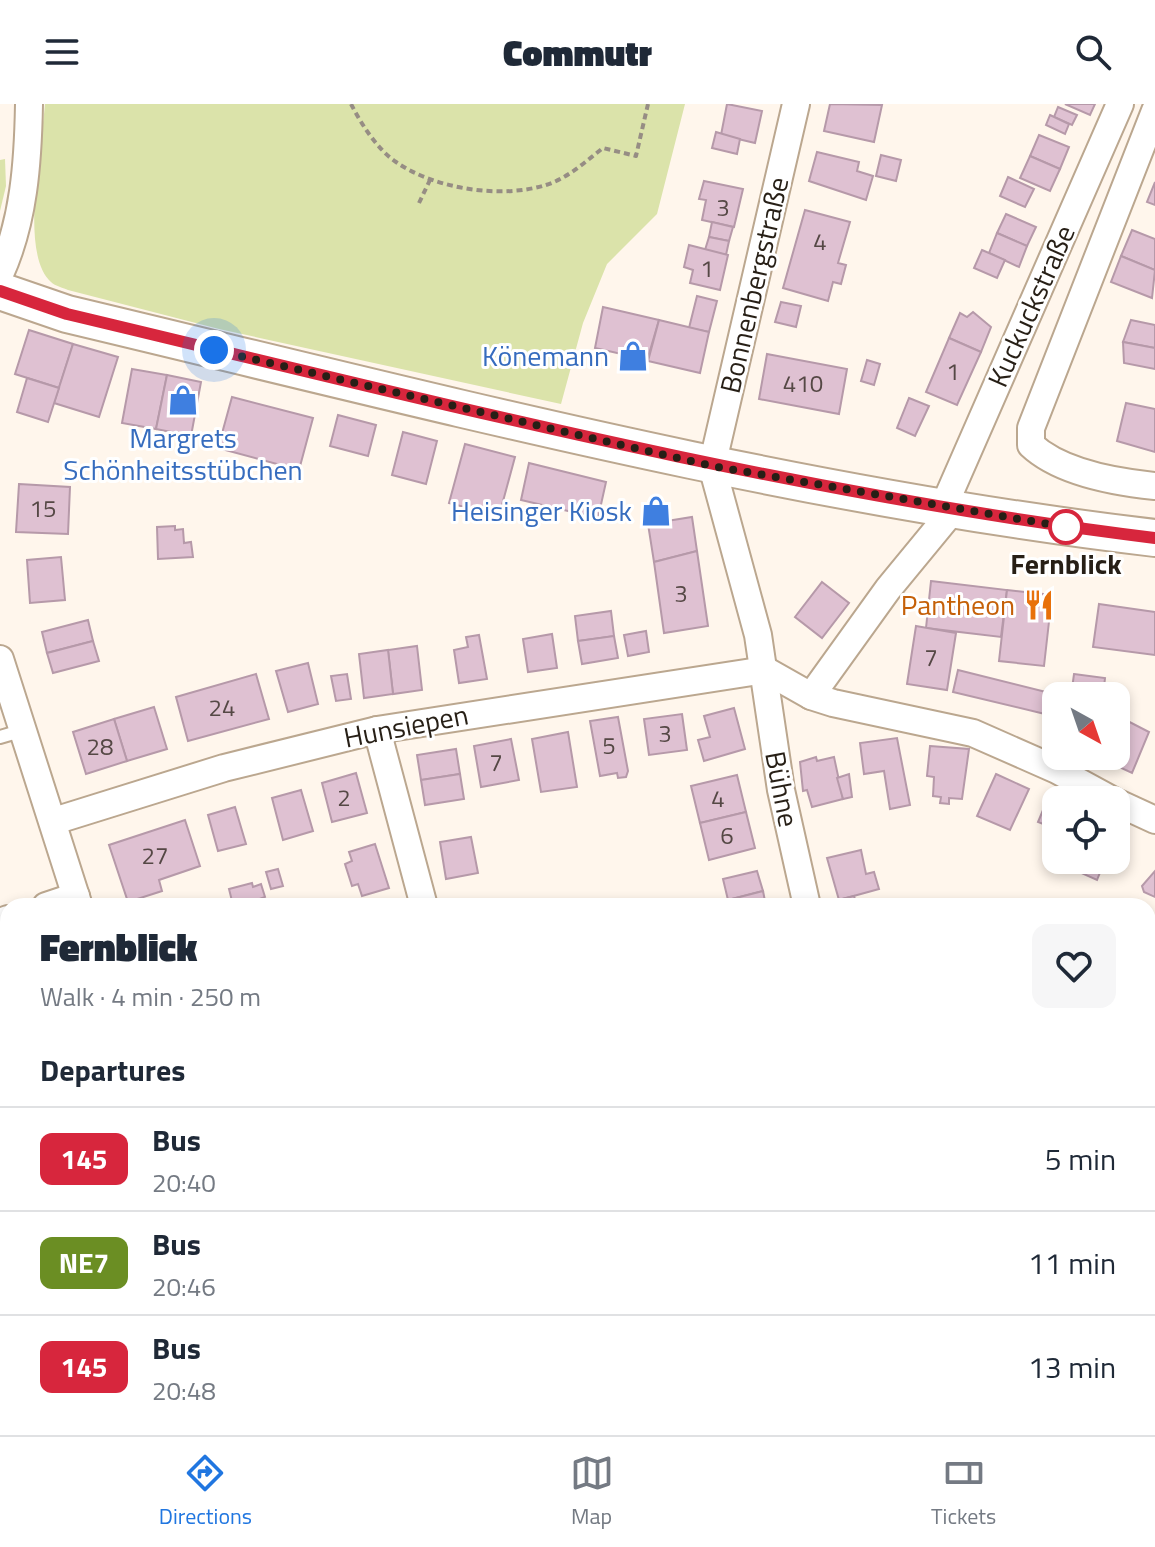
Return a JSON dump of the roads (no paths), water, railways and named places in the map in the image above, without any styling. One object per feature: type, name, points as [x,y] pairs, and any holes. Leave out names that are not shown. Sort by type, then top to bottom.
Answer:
[{"type":"main road","points":[[0,291],[67,314],[712,466],[948,509],[1155,538]]},
{"type":"street","points":[[0,274],[14,243],[28,155],[29,104]]},
{"type":"street","name":"Bonnenbergstraße","points":[[712,466],[796,104]]},
{"type":"street","name":"Kuckuckstraße","points":[[811,696],[948,509],[1120,104]]},
{"type":"street","name":"Kuckuckstraße","points":[[1155,111],[1031,428],[1031,445],[1042,456],[1079,470],[1155,486]]},
{"type":"street","name":"Bühne","points":[[712,466],[765,670],[781,790],[805,898]]},
{"type":"street","points":[[0,659],[11,725],[54,821],[76,898]]},
{"type":"street","points":[[765,670],[811,696],[973,733],[1086,786]]},
{"type":"street","name":"Hunsiepen","points":[[54,821],[224,768],[377,730],[765,670]]},
{"type":"street","points":[[377,730],[422,898]]},
{"type":"street","points":[[1130,808],[1155,820]]},
{"type":"place","name":"Könemann","points":[[633,356]]},
{"type":"place","name":"Margrets Schönheitsstübchen","points":[[183,400]]},
{"type":"place","name":"Heisinger Kiosk","points":[[656,511]]},
{"type":"place","name":"Fernblick","points":[[1066,527]]},
{"type":"place","name":"Pantheon","points":[[1039,605]]}]
